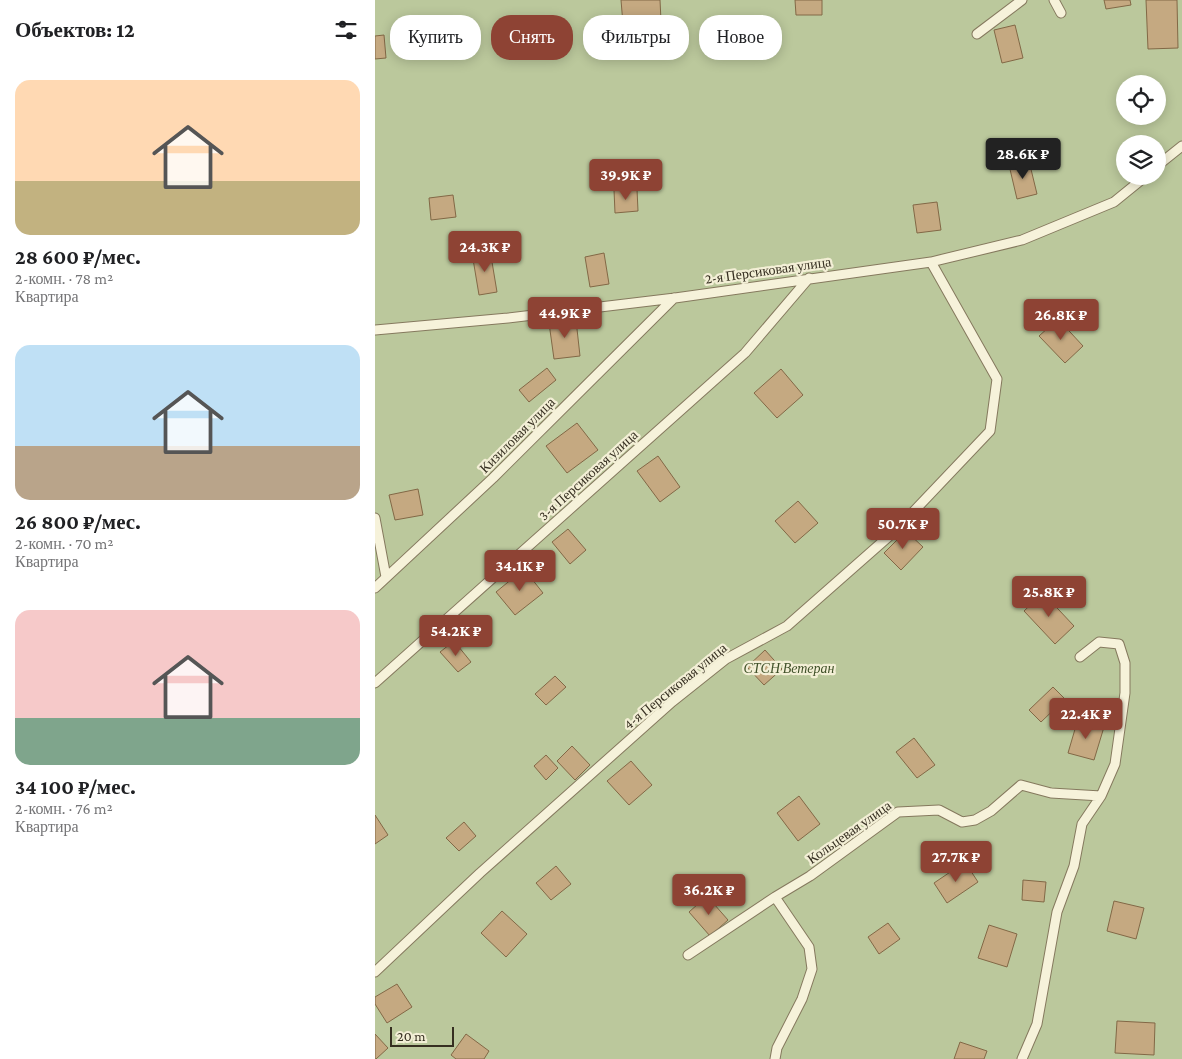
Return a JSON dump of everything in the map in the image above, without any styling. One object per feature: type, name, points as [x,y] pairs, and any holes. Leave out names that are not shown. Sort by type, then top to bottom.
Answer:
[{"type":"lane","points":[[977,34],[1022,0]]},
{"type":"lane","points":[[1054,0],[1061,13]]},
{"type":"lane","points":[[1166,159],[1182,146]]},
{"type":"lane","name":"2-я Персиковая улица","points":[[375,330],[508,318],[675,298],[931,262],[1022,240],[1115,202],[1135,185]]},
{"type":"lane","name":"4-я Персиковая улица","points":[[375,972],[479,873],[672,702],[726,660],[787,626],[794,620],[896,530],[989,431],[997,379],[931,262]]},
{"type":"lane","name":"3-я Персиковая улица","points":[[375,683],[745,353],[809,278]]},
{"type":"lane","name":"Кизиловая улица","points":[[375,588],[493,478],[675,298]]},
{"type":"lane","points":[[375,518],[387,577]]},
{"type":"lane","points":[[1022,1059],[1037,1024],[1057,912],[1073,866],[1081,824],[1101,796],[1115,764],[1125,693],[1125,663],[1119,644],[1099,642],[1080,657]]},
{"type":"lane","name":"Кольцевая улица","points":[[775,897],[809,876],[899,812],[939,810],[962,822],[975,820],[991,811],[1021,785],[1051,793],[1101,796]]},
{"type":"lane","points":[[687,955],[775,897],[809,947],[812,969],[803,999],[777,1048],[775,1059]]},
{"type":"green space","name":"СТСН Ветеран","points":[[375,0],[1182,0],[1182,1059],[375,1059]]},
{"type":"building","points":[[621,0],[660,0],[661,15],[622,15]]},
{"type":"building","points":[[795,0],[822,0],[822,15],[796,15]]},
{"type":"building","points":[[1104,0],[1130,0],[1131,5],[1106,9]]},
{"type":"building","points":[[1146,0],[1177,0],[1178,48],[1148,49]]},
{"type":"building","points":[[1015,25],[1023,58],[1002,63],[994,30]]},
{"type":"building","points":[[384,35],[386,58],[375,59],[375,36]]},
{"type":"building","points":[[1029,161],[1037,194],[1017,199],[1009,165]]},
{"type":"building","points":[[637,189],[638,211],[615,213],[614,190]]},
{"type":"building","points":[[453,195],[456,217],[431,220],[429,198]]},
{"type":"building","points":[[937,202],[941,230],[917,233],[913,205]]},
{"type":"building","points":[[490,250],[497,292],[479,295],[472,253]]},
{"type":"building","points":[[604,253],[609,284],[590,287],[585,257]]},
{"type":"building","points":[[1058,319],[1083,346],[1065,363],[1039,336]]},
{"type":"building","points":[[576,320],[580,356],[554,359],[549,323]]},
{"type":"building","points":[[547,368],[556,380],[529,402],[519,390]]},
{"type":"building","points":[[781,369],[803,395],[777,418],[754,393]]},
{"type":"building","points":[[577,423],[598,450],[567,473],[546,446]]},
{"type":"building","points":[[658,456],[680,487],[660,502],[637,471]]},
{"type":"building","points":[[418,489],[423,515],[395,520],[389,495]]},
{"type":"building","points":[[798,501],[818,523],[795,543],[775,521]]},
{"type":"building","points":[[568,529],[586,550],[570,564],[552,542]]},
{"type":"building","points":[[906,531],[923,547],[901,570],[884,553]]},
{"type":"building","points":[[524,569],[543,593],[515,615],[496,592]]},
{"type":"building","points":[[1043,593],[1074,626],[1055,644],[1024,611]]},
{"type":"building","points":[[454,641],[471,662],[458,672],[440,652]]},
{"type":"building","points":[[765,650],[782,669],[764,685],[747,667]]},
{"type":"building","points":[[555,676],[566,687],[546,705],[535,694]]},
{"type":"building","points":[[1053,687],[1065,699],[1041,722],[1029,710]]},
{"type":"building","points":[[1078,719],[1104,727],[1094,760],[1068,753]]},
{"type":"building","points":[[914,738],[935,765],[917,778],[896,752]]},
{"type":"building","points":[[572,746],[590,765],[575,780],[557,761]]},
{"type":"building","points":[[546,755],[558,768],[546,780],[534,766]]},
{"type":"building","points":[[631,761],[652,785],[629,805],[607,781]]},
{"type":"building","points":[[799,796],[820,824],[798,841],[777,813]]},
{"type":"building","points":[[375,815],[388,835],[375,844]]},
{"type":"building","points":[[464,822],[476,836],[459,851],[446,838]]},
{"type":"building","points":[[965,862],[978,882],[947,903],[934,883]]},
{"type":"building","points":[[556,866],[571,884],[551,900],[536,883]]},
{"type":"building","points":[[1023,880],[1046,882],[1044,902],[1022,900]]},
{"type":"building","points":[[707,896],[728,920],[710,936],[689,912]]},
{"type":"building","points":[[1114,901],[1144,908],[1136,939],[1107,931]]},
{"type":"building","points":[[502,911],[527,934],[506,957],[481,933]]},
{"type":"building","points":[[888,923],[900,939],[879,954],[868,937]]},
{"type":"building","points":[[989,925],[1017,934],[1007,967],[978,958]]},
{"type":"building","points":[[397,984],[412,1007],[387,1023],[375,1004],[375,997]]},
{"type":"building","points":[[1117,1021],[1155,1023],[1154,1055],[1115,1053]]},
{"type":"building","points":[[375,1034],[388,1048],[376,1059],[375,1059]]},
{"type":"building","points":[[466,1034],[489,1051],[484,1059],[456,1059],[451,1055]]},
{"type":"building","points":[[960,1042],[987,1051],[984,1059],[954,1059]]}]
